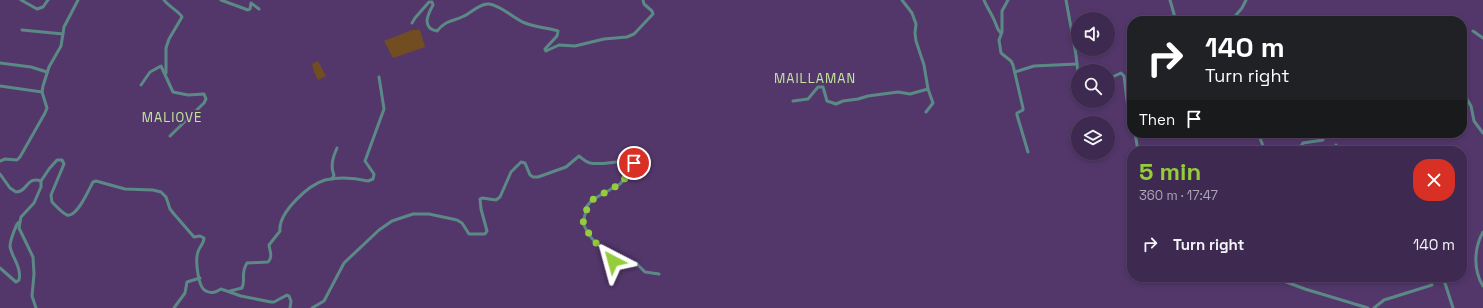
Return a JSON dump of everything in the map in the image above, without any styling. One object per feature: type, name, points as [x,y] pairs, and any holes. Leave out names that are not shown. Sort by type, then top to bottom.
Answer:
[{"type":"street","points":[[22,0],[37,9],[43,7],[48,0]]},
{"type":"street","points":[[0,161],[5,159],[17,160],[20,157],[45,113],[46,108],[42,92],[48,72],[61,46],[64,27],[78,0]]},
{"type":"street","points":[[164,0],[182,17],[169,39],[166,48],[166,73]]},
{"type":"street","points":[[221,0],[248,10],[250,9],[251,3],[259,9]]},
{"type":"street","points":[[412,23],[429,2],[432,2],[434,5],[427,15],[426,20],[430,28],[437,31],[442,25],[457,18],[462,18],[479,6],[488,4],[501,9],[524,23],[558,31],[557,36],[545,48],[546,51],[559,45],[575,46],[604,39],[627,37],[634,34],[653,14],[652,11],[644,4],[643,0]]},
{"type":"street","points":[[902,0],[912,13],[916,24],[914,33],[924,65],[928,89],[933,103],[926,112]]},
{"type":"street","points":[[984,0],[1001,34]]},
{"type":"street","points":[[1008,0],[1002,11],[1001,34],[999,40],[1001,52],[1010,61],[1015,72],[1023,108],[1023,110],[1017,113],[1017,115],[1028,152]]},
{"type":"street","points":[[1066,0],[1077,64]]},
{"type":"street","points":[[1170,0],[1175,16]]},
{"type":"street","points":[[1235,16],[1242,8],[1246,0]]},
{"type":"street","points":[[22,30],[63,34]]},
{"type":"street","points":[[1473,31],[1483,38]]},
{"type":"street","points":[[0,63],[31,67],[48,72]]},
{"type":"street","points":[[1015,72],[1034,66],[1071,64]]},
{"type":"street","points":[[141,85],[146,76],[156,67],[161,66],[166,73],[173,92],[188,95],[204,94],[206,99],[204,103],[170,136]]},
{"type":"street","points":[[1115,75],[1121,73],[1124,76],[1127,100]]},
{"type":"street","points":[[228,292],[242,288],[244,285],[242,272],[247,263],[268,262],[270,260],[271,256],[269,245],[280,231],[279,225],[289,207],[314,186],[323,181],[332,179],[368,181],[373,179],[374,174],[365,160],[384,109],[379,77]]},
{"type":"street","points":[[0,86],[42,92]]},
{"type":"street","points":[[793,101],[808,99],[818,87],[823,86],[827,102],[836,104],[843,101],[868,96],[898,92],[910,94],[928,89]]},
{"type":"street","points":[[1467,100],[1471,106],[1474,121],[1483,133]]},
{"type":"street","points":[[1301,146],[1305,142],[1323,140]]},
{"type":"street","points":[[332,179],[334,175],[332,170],[336,148]]},
{"type":"street","points":[[312,308],[324,301],[344,263],[378,230],[392,221],[412,214],[429,214],[458,220],[470,234],[486,234],[487,231],[480,199],[496,200],[500,197],[511,172],[521,162],[525,163],[531,176],[538,177],[566,167],[579,156],[584,161],[590,163],[615,163],[626,161],[636,164],[636,166],[620,184],[592,200],[588,206],[583,223],[591,237],[604,249],[609,258],[616,264],[624,267],[636,263],[645,272],[659,274]]},
{"type":"street","points":[[0,268],[16,282],[19,280],[16,262],[10,246],[16,224],[34,203],[41,187],[41,182],[48,169],[57,160],[62,160],[64,164],[51,195],[51,199],[52,202],[66,214],[69,215],[75,213],[93,182],[96,181],[125,189],[153,190],[161,192],[166,197],[170,210],[194,237],[200,236],[204,238],[204,243],[198,251],[196,264],[203,288],[206,291],[212,293],[221,290],[271,302],[274,302],[287,295],[291,301],[290,308]]},
{"type":"street","points":[[0,174],[10,188],[16,192],[22,191],[30,181],[36,180],[41,182]]},
{"type":"street","points":[[19,222],[19,228],[30,249],[34,265],[32,296],[36,308]]},
{"type":"street","points":[[1483,232],[1477,245],[1476,258],[1479,278],[1483,286]]},
{"type":"street","points":[[174,308],[185,293],[187,282],[200,278]]},
{"type":"street","points":[[1287,282],[1368,308]]},
{"type":"street","points":[[1445,282],[1453,308]]},
{"type":"street","points":[[1374,308],[1384,300],[1432,285]]},
{"type":"shaded area","points":[[412,30],[420,30],[425,47],[393,58],[384,41]]},
{"type":"shaded area","points":[[318,61],[326,76],[318,80],[312,64]]},
{"type":"district","name":"MAILLAMAN","points":[[815,78]]},
{"type":"district","name":"MALIOVE","points":[[172,117]]},
{"type":"route","points":[[613,261],[609,258],[604,249],[591,237],[583,223],[583,220],[592,200],[620,184],[636,166],[634,163]]}]
